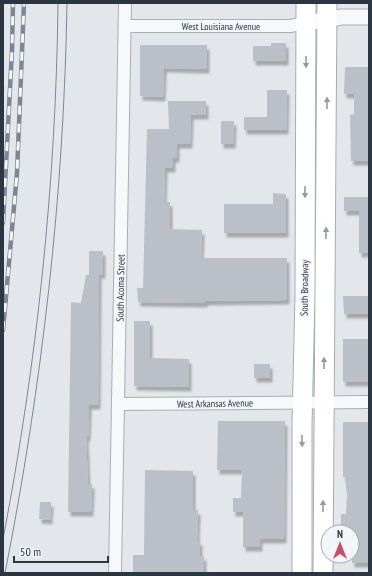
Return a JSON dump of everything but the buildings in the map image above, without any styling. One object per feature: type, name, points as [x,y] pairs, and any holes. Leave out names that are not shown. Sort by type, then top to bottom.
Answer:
[{"type":"main road","name":"South Broadway","points":[[302,573],[312,402],[319,17],[306,3]]},
{"type":"main road","name":"South Broadway","points":[[312,402],[323,573]]},
{"type":"street","name":"South Acoma Street","points":[[115,573],[125,3]]},
{"type":"street","name":"West Louisiana Avenue","points":[[125,26],[290,26],[319,17]]},
{"type":"street","points":[[319,17],[369,18]]},
{"type":"street","name":"West Arkansas Avenue","points":[[118,404],[369,402]]},
{"type":"tram line","points":[[3,539],[26,406],[35,339],[49,205],[58,3]]},
{"type":"tram line","points":[[5,573],[30,432],[49,290],[61,146],[67,3]]},
{"type":"railway","points":[[3,223],[13,3]]},
{"type":"railway","points":[[3,330],[17,173],[24,3]]}]
